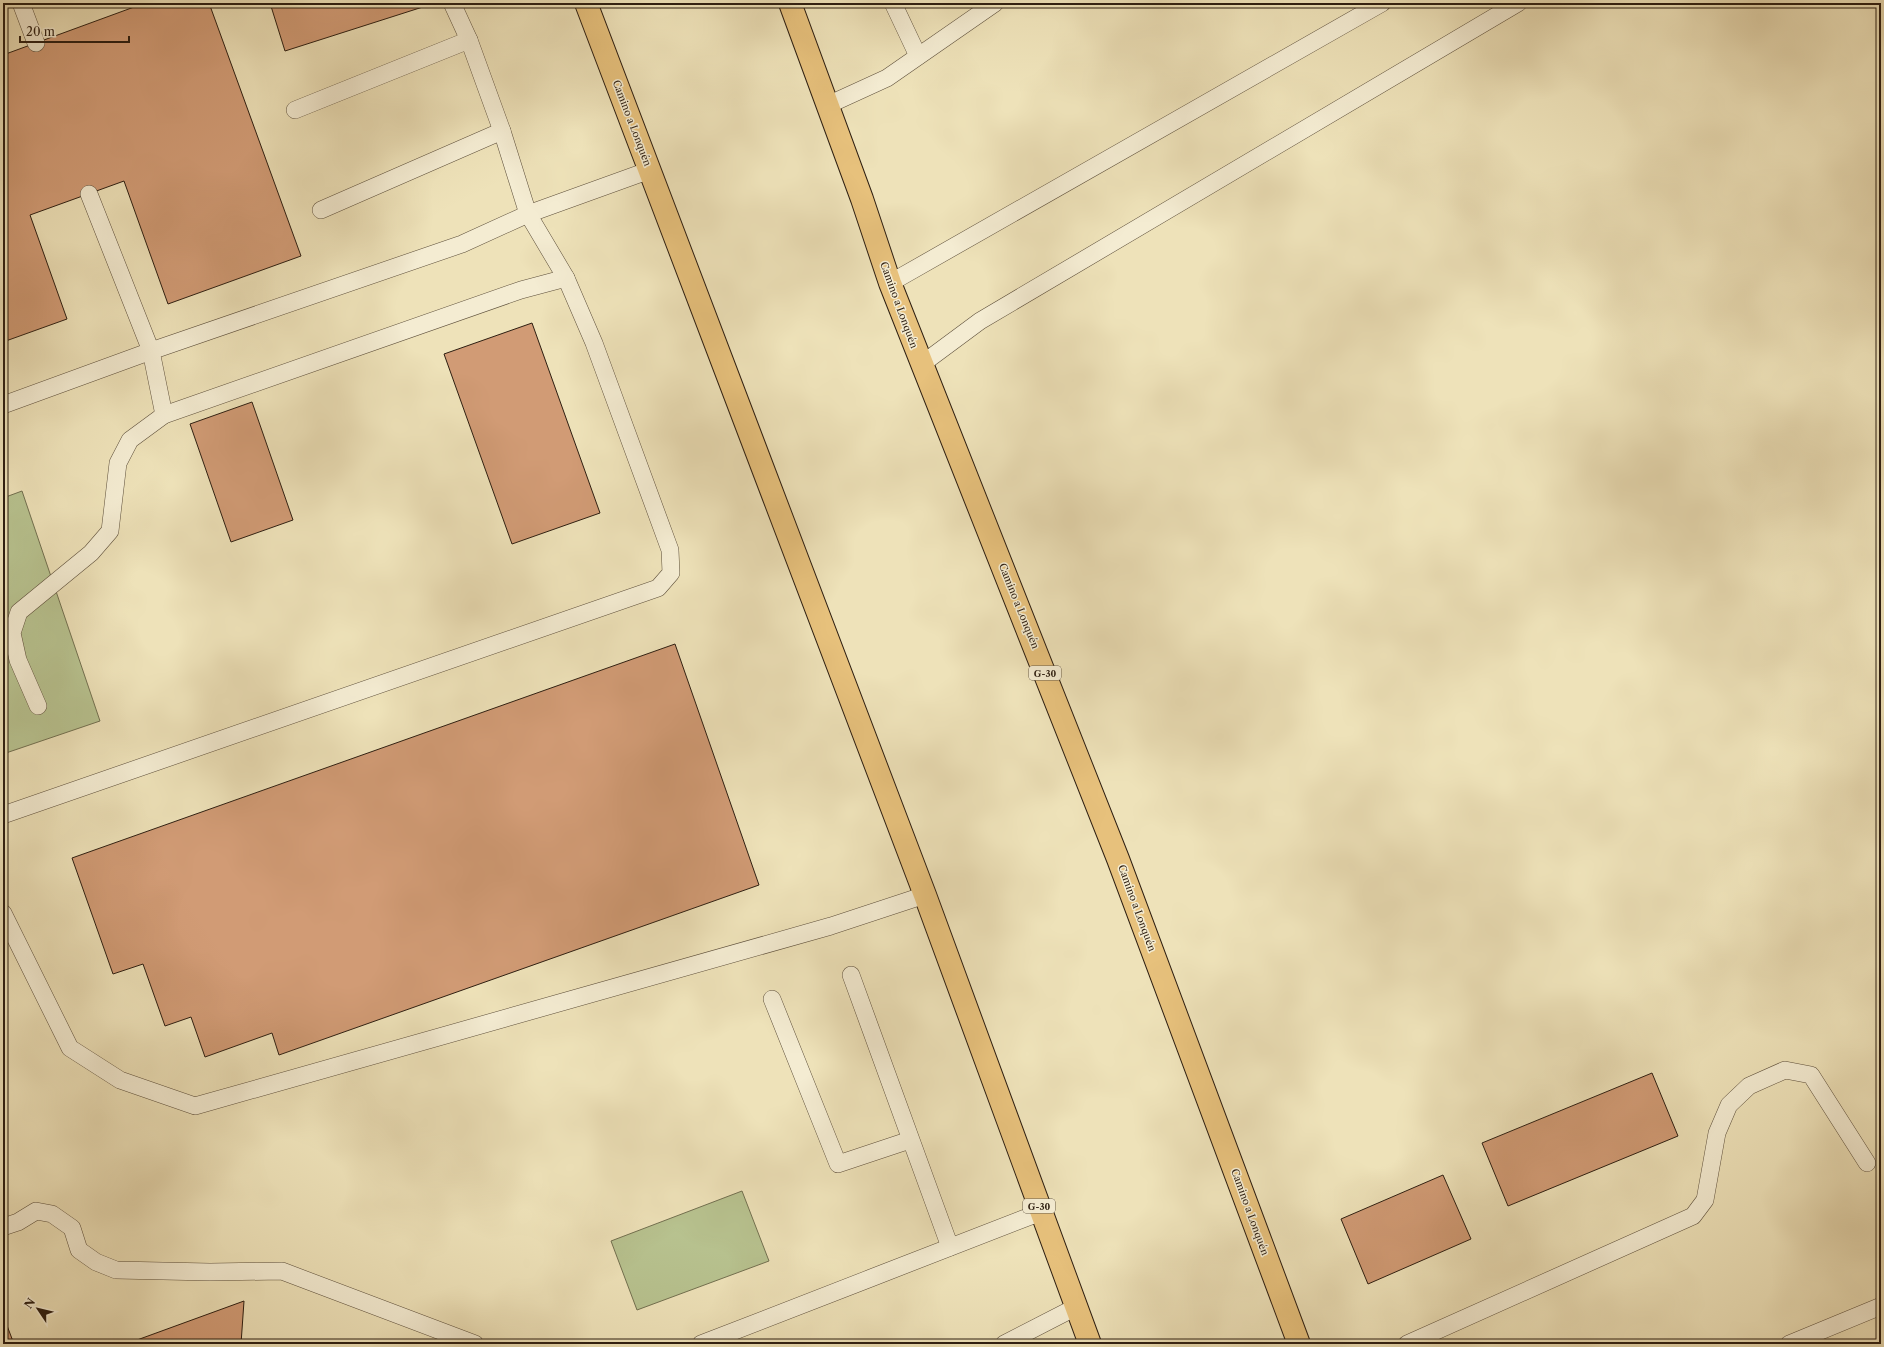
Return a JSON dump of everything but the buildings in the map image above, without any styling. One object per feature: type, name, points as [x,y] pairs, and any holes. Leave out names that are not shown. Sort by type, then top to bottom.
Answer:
[{"type":"main road","name":"Camino a Lonquén","points":[[586,3],[924,895],[1090,1344]]},
{"type":"main road","name":"Camino a Lonquén","points":[[790,3],[862,199],[890,283],[1116,852],[1299,1344]]},
{"type":"lane","points":[[21,3],[36,43]]},
{"type":"lane","points":[[3,815],[658,588],[671,573],[670,550],[594,343],[566,278],[528,214],[502,132],[469,40],[452,3]]},
{"type":"lane","points":[[893,3],[918,56]]},
{"type":"lane","points":[[828,105],[887,78],[995,3]]},
{"type":"lane","points":[[890,283],[1382,3]]},
{"type":"lane","points":[[922,364],[980,321],[1518,3]]},
{"type":"lane","points":[[295,110],[469,40]]},
{"type":"lane","points":[[321,210],[502,132]]},
{"type":"lane","points":[[3,405],[151,351],[462,244],[528,214],[650,170]]},
{"type":"lane","points":[[89,194],[151,351],[164,415]]},
{"type":"lane","points":[[38,706],[18,660],[12,633],[19,612],[91,553],[110,531],[118,463],[130,440],[164,415],[521,290],[566,278]]},
{"type":"lane","points":[[3,913],[70,1048],[120,1080],[195,1106],[831,926],[924,895]]},
{"type":"lane","points":[[850,975],[910,1140],[932,1194],[950,1247]]},
{"type":"lane","points":[[772,999],[838,1164],[910,1140]]},
{"type":"lane","points":[[1407,1344],[1693,1216],[1705,1200],[1717,1134],[1729,1105],[1749,1086],[1785,1070],[1810,1075],[1867,1163]]},
{"type":"lane","points":[[3,1227],[18,1222],[36,1211],[52,1214],[72,1228],[79,1250],[96,1262],[116,1270],[210,1272],[282,1271],[475,1344]]},
{"type":"lane","points":[[701,1344],[1041,1212]]},
{"type":"lane","points":[[1789,1344],[1881,1306]]},
{"type":"lane","points":[[1004,1344],[1076,1307]]},
{"type":"green space","points":[[22,491],[100,721],[3,754],[3,498]]},
{"type":"green space","points":[[742,1191],[769,1261],[637,1310],[611,1241]]}]
